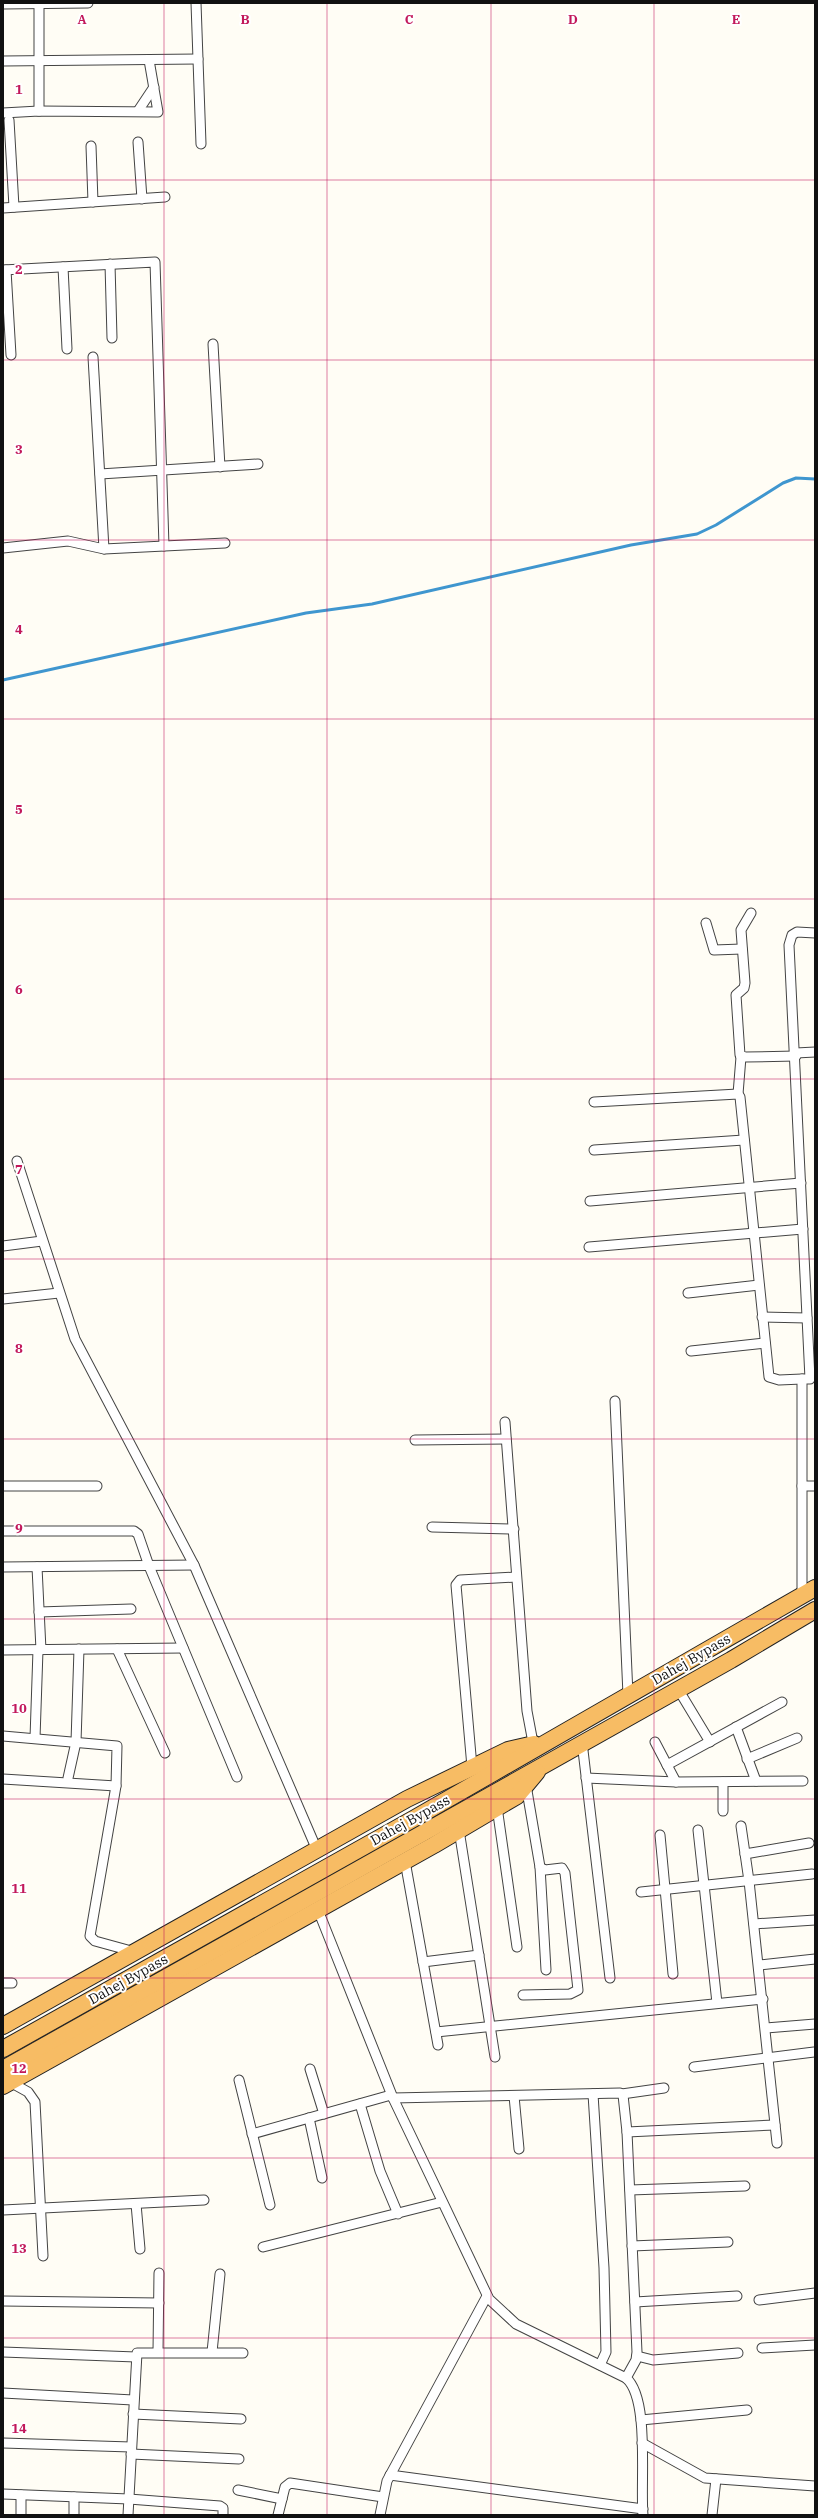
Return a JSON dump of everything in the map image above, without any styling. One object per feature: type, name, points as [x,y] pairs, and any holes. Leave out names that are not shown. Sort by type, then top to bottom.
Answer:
[{"type":"highway","name":"Dahej Bypass","points":[[3,2049],[212,1932],[534,1747],[557,1737],[808,1592]]},
{"type":"highway","name":"Dahej Bypass","points":[[5,2079],[220,1946],[678,1689],[815,1610]]},
{"type":"highway","points":[[557,1737],[576,1746]]},
{"type":"highway","points":[[3,2026],[407,1799],[508,1750],[534,1747]]},
{"type":"highway","points":[[5,2079],[318,1910],[459,1830],[516,1796],[545,1763]]},
{"type":"street","points":[[39,3],[39,111]]},
{"type":"street","points":[[3,4],[88,3]]},
{"type":"street","points":[[196,3],[201,144]]},
{"type":"street","points":[[3,61],[198,59]]},
{"type":"street","points":[[14,207],[6,117],[39,111],[158,112],[149,60]]},
{"type":"street","points":[[138,112],[154,87]]},
{"type":"street","points":[[138,142],[142,199]]},
{"type":"street","points":[[91,146],[94,202]]},
{"type":"street","points":[[3,208],[165,197]]},
{"type":"street","points":[[11,355],[4,270],[156,262],[160,470],[164,546]]},
{"type":"street","points":[[110,264],[112,338]]},
{"type":"street","points":[[63,267],[67,349]]},
{"type":"street","points":[[213,344],[220,466]]},
{"type":"street","points":[[93,357],[104,549]]},
{"type":"street","points":[[100,474],[258,464]]},
{"type":"street","points":[[3,548],[68,541],[104,549],[225,543]]},
{"type":"street","points":[[751,912],[742,930],[745,983],[744,988],[736,995],[739,1052],[741,1057],[738,1094],[740,1097],[765,1343],[770,1377],[779,1380],[809,1379]]},
{"type":"street","points":[[706,923],[714,950],[742,949]]},
{"type":"street","points":[[808,1592],[802,1486],[809,1379],[802,1183],[790,940],[797,932],[815,933]]},
{"type":"street","points":[[741,1057],[796,1055],[815,1052]]},
{"type":"street","points":[[594,1102],[738,1094]]},
{"type":"street","points":[[594,1150],[744,1140]]},
{"type":"street","points":[[17,1161],[75,1339],[194,1565],[317,1850]]},
{"type":"street","points":[[590,1200],[749,1189],[802,1183]]},
{"type":"street","points":[[589,1247],[803,1229]]},
{"type":"street","points":[[3,1246],[42,1241]]},
{"type":"street","points":[[688,1293],[759,1285]]},
{"type":"street","points":[[3,1299],[59,1293]]},
{"type":"street","points":[[762,1317],[807,1318]]},
{"type":"street","points":[[691,1351],[765,1343]]},
{"type":"street","points":[[615,1401],[628,1695]]},
{"type":"street","points":[[505,1422],[514,1529],[526,1711],[534,1747]]},
{"type":"street","points":[[415,1440],[506,1439]]},
{"type":"street","points":[[3,1486],[96,1486]]},
{"type":"street","points":[[802,1486],[815,1486]]},
{"type":"street","points":[[432,1527],[514,1529]]},
{"type":"street","points":[[3,1531],[134,1531],[141,1539],[149,1566],[237,1777]]},
{"type":"street","points":[[3,1567],[194,1565]]},
{"type":"street","points":[[35,1738],[39,1650],[37,1567]]},
{"type":"street","points":[[472,1768],[456,1585],[460,1580],[516,1577]]},
{"type":"street","points":[[39,1612],[131,1609]]},
{"type":"street","points":[[3,1650],[183,1648]]},
{"type":"street","points":[[68,1778],[76,1742],[79,1649]]},
{"type":"street","points":[[117,1649],[165,1753]]},
{"type":"street","points":[[678,1689],[710,1742]]},
{"type":"street","points":[[667,1765],[782,1702]]},
{"type":"street","points":[[736,1727],[756,1781]]},
{"type":"street","points":[[3,1736],[117,1746],[116,1786],[90,1936],[95,1941],[135,1952]]},
{"type":"street","points":[[748,1758],[797,1738]]},
{"type":"street","points":[[655,1742],[676,1782]]},
{"type":"street","points":[[576,1746],[586,1778],[610,1978]]},
{"type":"street","points":[[586,1778],[676,1782],[803,1781]]},
{"type":"street","points":[[3,1780],[116,1786]]},
{"type":"street","points":[[722,1811],[723,1782]]},
{"type":"street","points":[[100,1785],[114,1799]]},
{"type":"street","points":[[526,1785],[540,1867],[546,1970]]},
{"type":"street","points":[[497,1807],[517,1947]]},
{"type":"street","points":[[741,1826],[763,1999],[777,2144]]},
{"type":"street","points":[[459,1830],[495,2057]]},
{"type":"street","points":[[698,1830],[717,2003]]},
{"type":"street","points":[[660,1835],[673,1974]]},
{"type":"street","points":[[745,1854],[809,1843]]},
{"type":"street","points":[[405,1861],[438,2045]]},
{"type":"street","points":[[523,1995],[570,1994],[578,1990],[565,1873],[562,1868],[545,1870],[540,1867]]},
{"type":"street","points":[[641,1892],[812,1874]]},
{"type":"street","points":[[318,1910],[392,2097],[487,2296],[511,2320],[626,2378],[634,2387],[641,2420],[643,2512],[390,2475]]},
{"type":"street","points":[[754,1924],[815,1920]]},
{"type":"street","points":[[423,1962],[479,1955]]},
{"type":"street","points":[[759,1965],[815,1959]]},
{"type":"street","points":[[436,2032],[490,2025],[763,1999]]},
{"type":"street","points":[[766,2028],[815,2024]]},
{"type":"street","points":[[694,2067],[769,2059],[814,2052]]},
{"type":"street","points":[[310,2069],[324,2114]]},
{"type":"street","points":[[5,2079],[28,2092],[35,2102],[43,2256]]},
{"type":"street","points":[[239,2080],[270,2205]]},
{"type":"street","points":[[252,2134],[360,2104],[392,2097],[622,2094],[664,2088]]},
{"type":"street","points":[[593,2094],[604,2268],[606,2352],[600,2365]]},
{"type":"street","points":[[622,2094],[624,2098],[627,2132],[637,2356],[626,2378]]},
{"type":"street","points":[[514,2096],[519,2149]]},
{"type":"street","points":[[360,2104],[380,2171],[398,2214]]},
{"type":"street","points":[[309,2118],[322,2178]]},
{"type":"street","points":[[627,2132],[775,2125]]},
{"type":"street","points":[[630,2190],[745,2186]]},
{"type":"street","points":[[3,2210],[204,2200]]},
{"type":"street","points":[[263,2247],[442,2202]]},
{"type":"street","points":[[136,2204],[140,2249]]},
{"type":"street","points":[[632,2246],[728,2242]]},
{"type":"street","points":[[158,2352],[159,2273]]},
{"type":"street","points":[[212,2352],[220,2274]]},
{"type":"street","points":[[759,2300],[815,2293]]},
{"type":"street","points":[[380,2515],[383,2496],[390,2475],[487,2296]]},
{"type":"street","points":[[635,2302],[737,2296]]},
{"type":"street","points":[[3,2301],[159,2303]]},
{"type":"street","points":[[762,2348],[815,2345]]},
{"type":"street","points":[[128,2515],[133,2400],[136,2357],[139,2351],[242,2353]]},
{"type":"street","points":[[3,2352],[136,2357]]},
{"type":"street","points":[[637,2356],[653,2360],[738,2353]]},
{"type":"street","points":[[3,2394],[133,2400]]},
{"type":"street","points":[[641,2420],[747,2410]]},
{"type":"street","points":[[133,2414],[241,2419]]},
{"type":"street","points":[[3,2443],[131,2450],[239,2459]]},
{"type":"street","points":[[642,2443],[702,2476],[716,2479],[815,2486]]},
{"type":"street","points":[[712,2515],[716,2479]]},
{"type":"street","points":[[278,2515],[285,2487],[292,2483],[383,2496]]},
{"type":"street","points":[[238,2490],[282,2499]]},
{"type":"street","points":[[3,2494],[129,2498],[220,2506],[223,2508],[224,2515]]},
{"type":"street","points":[[21,2495],[21,2515]]},
{"type":"street","points":[[74,2497],[74,2515]]},
{"type":"waterway","points":[[3,680],[306,613],[372,604],[631,545],[697,534],[716,525],[783,483],[796,478],[815,479]]}]
